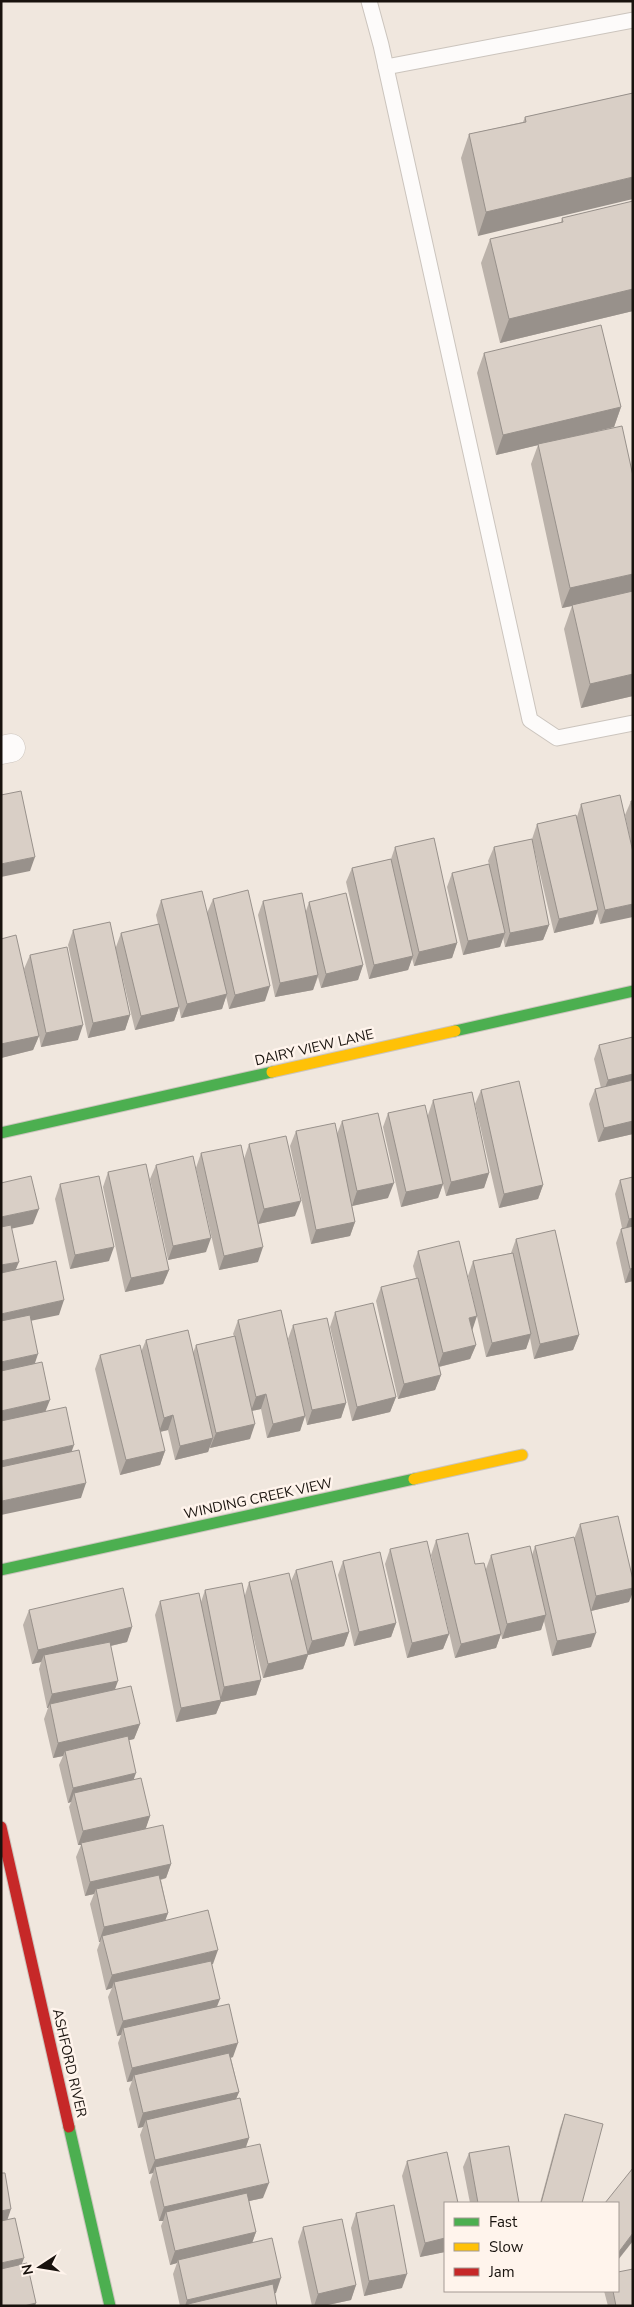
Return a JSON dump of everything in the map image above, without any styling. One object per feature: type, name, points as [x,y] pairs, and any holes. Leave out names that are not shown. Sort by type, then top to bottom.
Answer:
[{"type":"street","name":"DAIRY VIEW LANE","points":[[1,1133],[633,991]]},
{"type":"street","name":"WINDING CREEK VIEW","points":[[1,1570],[522,1455]]},
{"type":"street","name":"ASHFORD RIVER","points":[[1,1827],[110,2306]]},
{"type":"lane","points":[[369,1],[386,67],[530,720],[557,738],[633,723]]},
{"type":"lane","points":[[386,67],[633,20]]},
{"type":"building","points":[[633,93],[633,177],[486,212],[469,134],[526,122],[525,117]]},
{"type":"building","points":[[633,201],[633,289],[509,319],[490,239],[563,222],[562,218]]},
{"type":"building","points":[[601,325],[621,407],[503,435],[484,353]]},
{"type":"building","points":[[622,426],[633,476],[633,574],[570,588],[538,444]]},
{"type":"building","points":[[633,591],[633,674],[590,684],[572,605]]},
{"type":"building","points":[[21,791],[35,857],[1,864],[1,795]]},
{"type":"building","points":[[620,795],[633,852],[633,904],[605,910],[581,804]]},
{"type":"building","points":[[576,815],[598,910],[559,919],[537,824]]},
{"type":"building","points":[[434,838],[457,943],[419,952],[395,847]]},
{"type":"building","points":[[532,839],[549,925],[510,933],[494,847]]},
{"type":"building","points":[[391,859],[413,956],[374,965],[352,868]]},
{"type":"building","points":[[489,864],[505,933],[468,941],[452,873]]},
{"type":"building","points":[[248,890],[270,986],[235,995],[213,899]]},
{"type":"building","points":[[202,891],[227,994],[187,1004],[161,900]]},
{"type":"building","points":[[302,893],[318,975],[280,983],[263,901]]},
{"type":"building","points":[[346,893],[363,965],[326,974],[309,902]]},
{"type":"building","points":[[110,922],[130,1015],[93,1023],[73,930]]},
{"type":"building","points":[[159,924],[179,1007],[141,1016],[121,933]]},
{"type":"building","points":[[16,935],[39,1036],[1,1044],[1,939]]},
{"type":"building","points":[[67,947],[83,1025],[46,1033],[30,955]]},
{"type":"building","points":[[633,1037],[633,1074],[608,1080],[599,1045]]},
{"type":"building","points":[[633,1080],[633,1121],[604,1128],[595,1089]]},
{"type":"building","points":[[519,1081],[543,1185],[504,1194],[481,1090]]},
{"type":"building","points":[[472,1092],[489,1173],[451,1182],[433,1100]]},
{"type":"building","points":[[425,1105],[443,1184],[406,1192],[388,1113]]},
{"type":"building","points":[[378,1113],[394,1183],[357,1191],[342,1121]]},
{"type":"building","points":[[335,1123],[355,1222],[316,1230],[296,1131]]},
{"type":"building","points":[[286,1136],[301,1201],[264,1209],[249,1144]]},
{"type":"building","points":[[241,1145],[263,1247],[224,1256],[201,1153]]},
{"type":"building","points":[[193,1156],[211,1238],[173,1246],[156,1165]]},
{"type":"building","points":[[146,1164],[169,1270],[131,1278],[108,1172]]},
{"type":"building","points":[[31,1176],[39,1209],[1,1217],[1,1183]]},
{"type":"building","points":[[99,1176],[114,1247],[75,1255],[60,1184]]},
{"type":"building","points":[[633,1177],[633,1218],[629,1219],[620,1180]]},
{"type":"building","points":[[11,1225],[19,1262],[1,1265],[1,1227]]},
{"type":"building","points":[[633,1226],[633,1268],[630,1269],[621,1229]]},
{"type":"building","points":[[555,1230],[579,1335],[540,1344],[516,1239]]},
{"type":"building","points":[[459,1241],[477,1316],[469,1318],[476,1345],[443,1353],[418,1251]]},
{"type":"building","points":[[513,1253],[531,1334],[492,1343],[473,1261]]},
{"type":"building","points":[[56,1261],[64,1300],[1,1314],[1,1273]]},
{"type":"building","points":[[418,1278],[441,1375],[404,1384],[381,1287]]},
{"type":"building","points":[[373,1303],[396,1397],[357,1407],[335,1312]]},
{"type":"building","points":[[281,1310],[305,1416],[273,1424],[266,1394],[256,1397],[238,1320]]},
{"type":"building","points":[[30,1315],[38,1354],[1,1362],[1,1321]]},
{"type":"building","points":[[327,1318],[346,1403],[312,1410],[293,1325]]},
{"type":"building","points":[[188,1330],[213,1438],[180,1446],[173,1415],[164,1418],[146,1340]]},
{"type":"building","points":[[235,1336],[255,1424],[216,1433],[196,1345]]},
{"type":"building","points":[[140,1345],[165,1451],[126,1460],[100,1355]]},
{"type":"building","points":[[42,1362],[50,1400],[1,1411],[1,1371]]},
{"type":"building","points":[[66,1407],[74,1445],[1,1461],[1,1421]]},
{"type":"building","points":[[79,1450],[86,1483],[2,1501],[1,1467]]},
{"type":"building","points":[[618,1516],[633,1580],[633,1588],[596,1596],[580,1524]]},
{"type":"building","points":[[468,1533],[475,1564],[484,1563],[501,1634],[461,1644],[436,1540]]},
{"type":"building","points":[[574,1537],[596,1633],[557,1641],[535,1546]]},
{"type":"building","points":[[427,1541],[449,1634],[412,1643],[390,1549]]},
{"type":"building","points":[[530,1546],[546,1615],[507,1624],[491,1555]]},
{"type":"building","points":[[380,1552],[396,1623],[359,1632],[343,1561]]},
{"type":"building","points":[[332,1561],[349,1632],[312,1641],[296,1570]]},
{"type":"building","points":[[289,1573],[308,1654],[268,1664],[249,1582]]},
{"type":"building","points":[[242,1583],[261,1680],[224,1687],[205,1590]]},
{"type":"building","points":[[123,1588],[132,1627],[38,1650],[29,1610]]},
{"type":"building","points":[[199,1593],[221,1700],[181,1708],[160,1601]]},
{"type":"building","points":[[110,1642],[118,1681],[52,1694],[44,1655]]},
{"type":"building","points":[[131,1686],[140,1724],[58,1743],[50,1704]]},
{"type":"building","points":[[128,1736],[136,1773],[73,1788],[65,1751]]},
{"type":"building","points":[[141,1778],[150,1816],[83,1831],[74,1793]]},
{"type":"building","points":[[163,1825],[171,1864],[90,1882],[81,1843]]},
{"type":"building","points":[[159,1875],[168,1913],[104,1927],[96,1889]]},
{"type":"building","points":[[208,1910],[218,1950],[112,1975],[102,1936]]},
{"type":"building","points":[[211,1961],[220,1999],[123,2021],[114,1982]]},
{"type":"building","points":[[229,2004],[238,2043],[132,2068],[123,2028]]},
{"type":"building","points":[[229,2053],[239,2092],[143,2113],[134,2075]]},
{"type":"building","points":[[240,2098],[249,2138],[155,2160],[146,2120]]},
{"type":"building","points":[[565,2114],[603,2124],[582,2202],[541,2202]]},
{"type":"building","points":[[260,2144],[269,2183],[164,2207],[155,2167]]},
{"type":"building","points":[[509,2146],[519,2202],[478,2202],[469,2153]]},
{"type":"building","points":[[447,2152],[458,2202],[444,2202],[444,2238],[425,2243],[407,2161]]},
{"type":"building","points":[[633,2168],[633,2233],[619,2252],[619,2202],[606,2202]]},
{"type":"building","points":[[1,2173],[5,2173],[11,2209],[1,2211]]},
{"type":"building","points":[[247,2193],[256,2232],[175,2251],[166,2212]]},
{"type":"building","points":[[394,2205],[407,2274],[369,2281],[356,2213]]},
{"type":"building","points":[[15,2218],[24,2258],[1,2263],[1,2221]]},
{"type":"building","points":[[342,2219],[356,2285],[318,2294],[303,2227]]},
{"type":"building","points":[[272,2238],[281,2278],[187,2300],[178,2260]]},
{"type":"building","points":[[27,2263],[36,2303],[24,2306],[1,2306],[1,2269]]},
{"type":"building","points":[[633,2269],[633,2306],[616,2306],[613,2292],[619,2292],[619,2272]]},
{"type":"building","points":[[273,2284],[277,2306],[188,2306],[188,2304]]},
{"type":"traffic: fast","points":[[455,1031],[633,991]]},
{"type":"traffic: fast","points":[[1,1133],[272,1072]]},
{"type":"traffic: fast","points":[[1,1570],[414,1479]]},
{"type":"traffic: fast","points":[[69,2127],[110,2306]]},
{"type":"traffic: slow","points":[[272,1072],[455,1031]]},
{"type":"traffic: slow","points":[[414,1479],[522,1455]]},
{"type":"traffic: jam","points":[[1,1827],[69,2127]]}]
